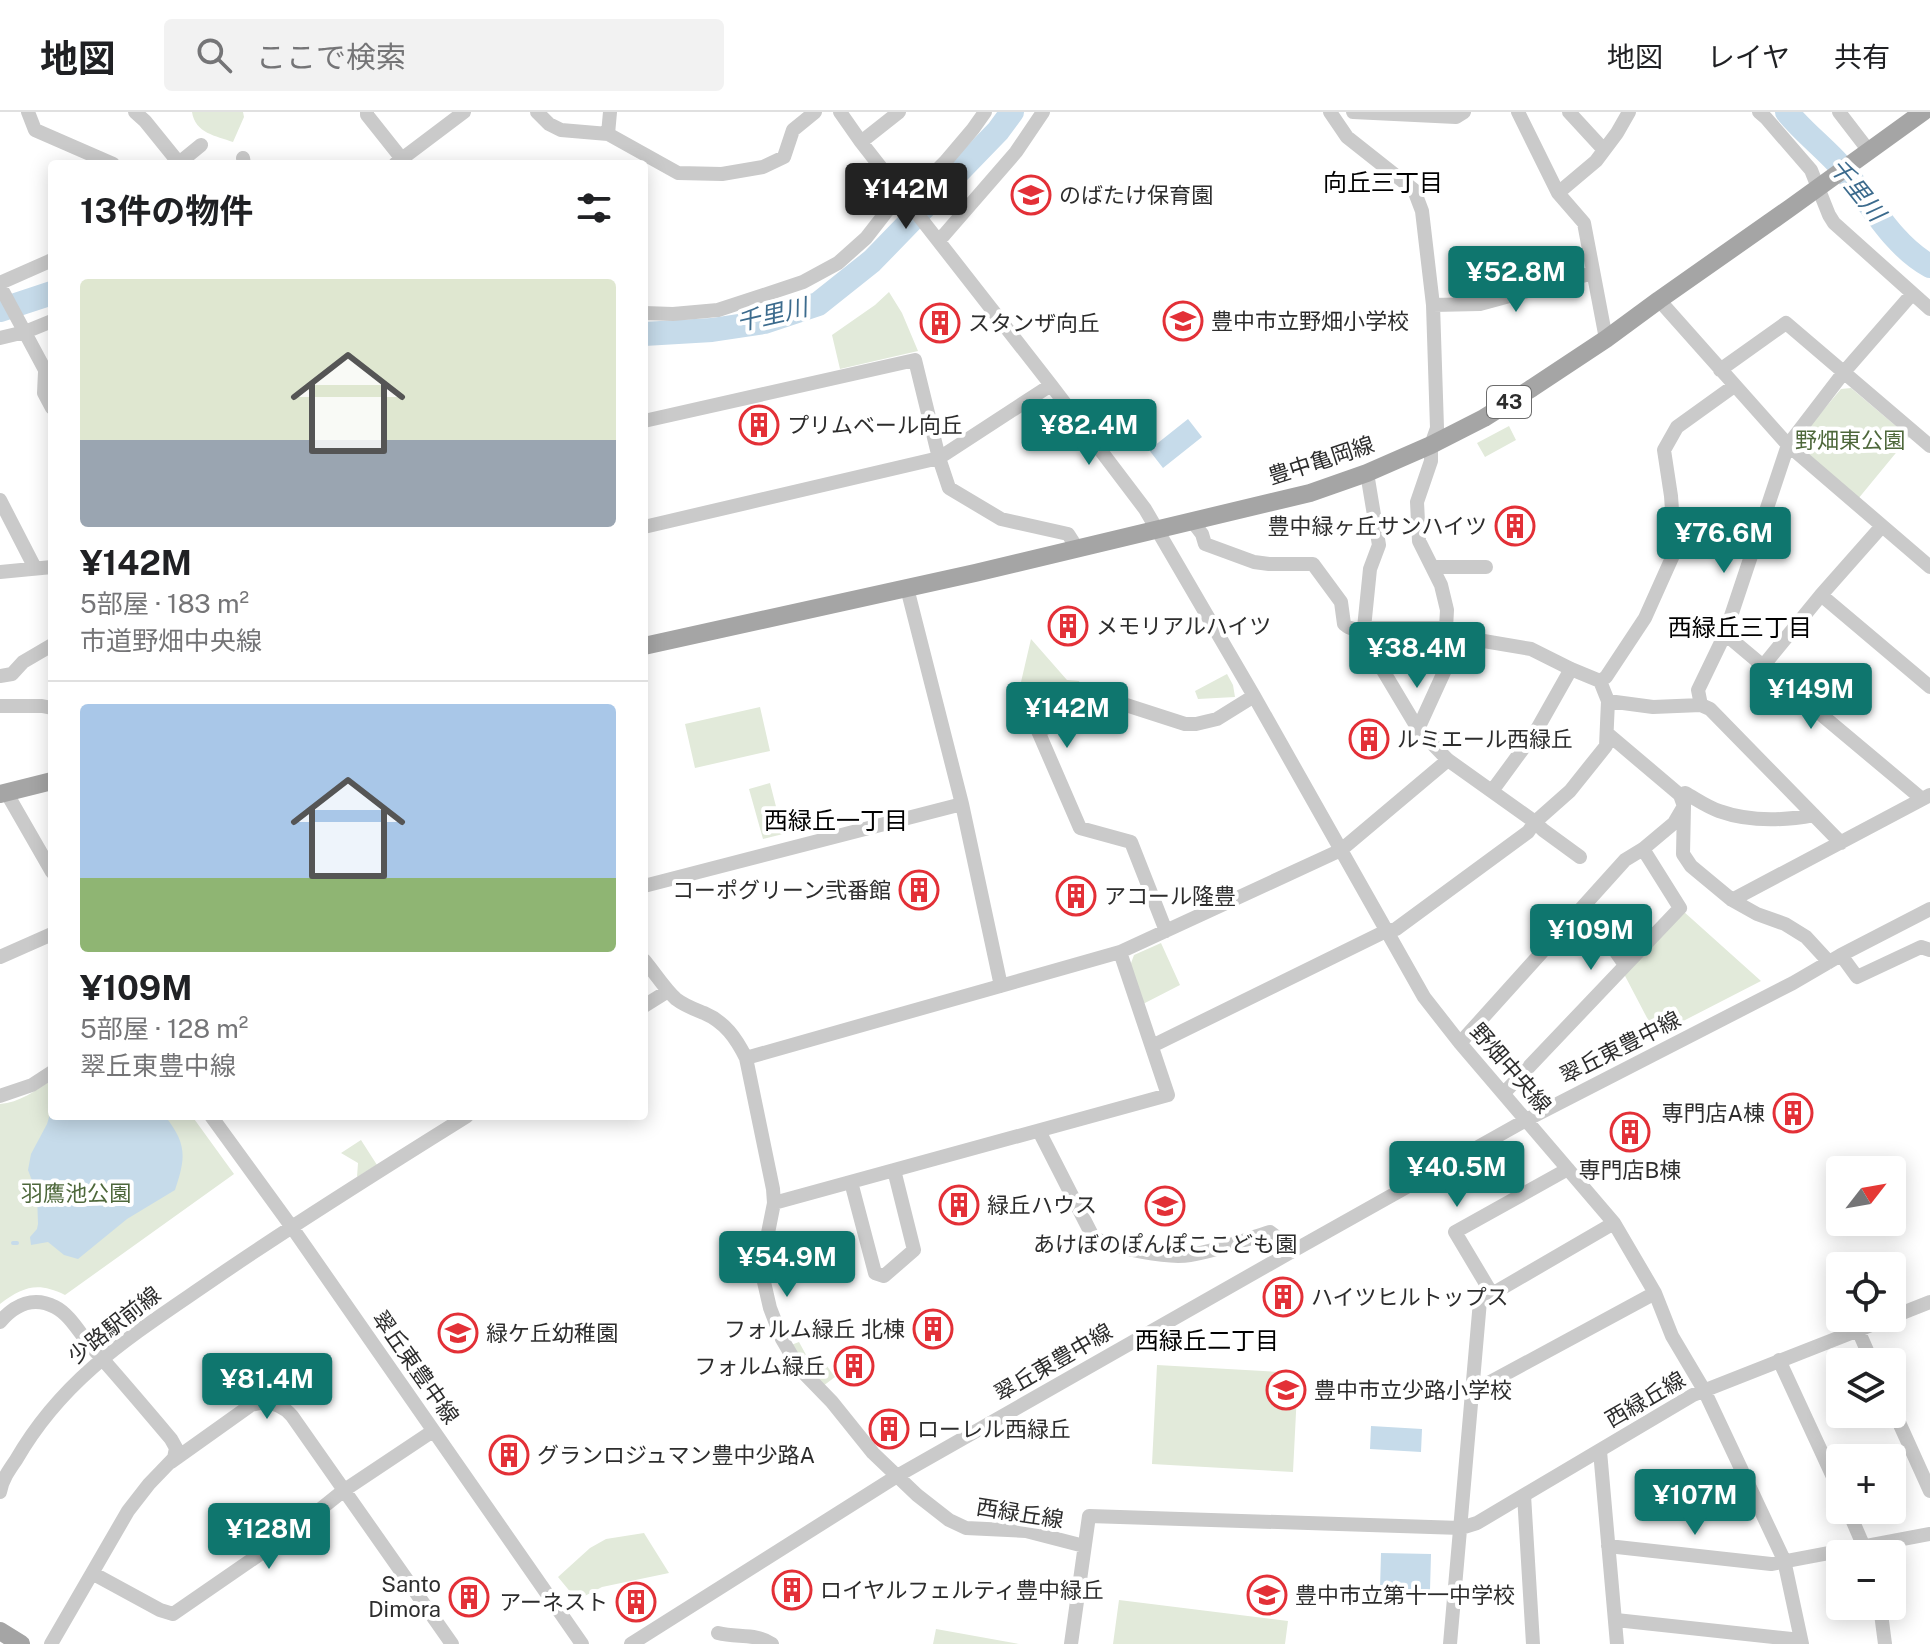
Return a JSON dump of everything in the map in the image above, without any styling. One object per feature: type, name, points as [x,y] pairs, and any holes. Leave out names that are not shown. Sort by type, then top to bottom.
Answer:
[{"type":"main road","name":"豊中亀岡線","points":[[648,645],[1310,493],[1367,473],[1484,418],[1606,339],[1923,112]]},
{"type":"main road","points":[[3,793],[48,782]]},
{"type":"main road","points":[[0,1631],[21,1644]]},
{"type":"street","points":[[28,112],[35,130],[104,160]]},
{"type":"street","points":[[135,112],[177,160]]},
{"type":"street","points":[[367,112],[397,160]]},
{"type":"street","points":[[399,160],[464,112]]},
{"type":"street","points":[[537,112],[561,130],[608,134],[678,173],[722,174],[763,167],[784,157],[793,130],[815,112]]},
{"type":"street","points":[[608,134],[610,112]]},
{"type":"street","points":[[861,142],[899,112]]},
{"type":"street","points":[[648,313],[718,310],[803,282],[838,263],[866,238],[898,200],[906,200],[950,157],[985,112]]},
{"type":"street","points":[[936,238],[944,235],[1016,152],[1043,112]]},
{"type":"street","points":[[1330,112],[1347,137],[1414,190],[1422,211],[1433,305],[1437,428],[1431,445],[1431,461],[1417,502],[1419,541],[1441,585],[1447,610],[1446,628]]},
{"type":"street","points":[[1353,112],[1456,117],[1464,112]]},
{"type":"street","points":[[1518,112],[1558,193],[1584,223],[1606,339]]},
{"type":"street","points":[[1569,112],[1604,150]]},
{"type":"street","points":[[1558,193],[1596,161],[1629,112]]},
{"type":"street","points":[[1759,112],[1797,151],[1822,185],[1834,223],[1930,309]]},
{"type":"street","points":[[1839,112],[1866,153]]},
{"type":"street","name":"野畑中央線","points":[[846,114],[861,142],[1145,509],[1424,997],[1614,1223],[1655,1293],[1672,1336],[1704,1390],[1784,1560],[1801,1642]]},
{"type":"street","points":[[183,160],[201,145]]},
{"type":"street","points":[[48,262],[0,285],[48,373]]},
{"type":"street","points":[[1433,305],[1480,304],[1593,273]]},
{"type":"street","points":[[1701,705],[1698,690],[1725,634],[1788,445],[1844,372],[1912,294]]},
{"type":"street","points":[[1659,300],[1788,445],[1930,567]]},
{"type":"street","points":[[0,338],[48,322]]},
{"type":"street","points":[[1720,370],[1786,323],[1930,446]]},
{"type":"street","points":[[648,420],[915,360],[949,488],[1001,519],[1068,534],[1077,548]]},
{"type":"street","points":[[48,382],[44,393],[48,400]]},
{"type":"street","points":[[648,526],[939,458],[1051,385]]},
{"type":"street","points":[[1600,681],[1606,677],[1645,618],[1675,551],[1664,450],[1677,427],[1734,386]]},
{"type":"street","points":[[1367,473],[1379,545],[1370,569],[1364,628],[1366,642],[1418,729],[1448,760],[1580,857]]},
{"type":"street","points":[[0,500],[35,568]]},
{"type":"street","points":[[1152,1046],[1386,931],[1396,929],[1528,832],[1570,791],[1606,746],[1608,734],[1608,701],[1600,681],[1531,649],[1460,637],[1446,628],[1355,630],[1344,624],[1341,602],[1313,564],[1254,562],[1205,544],[1192,521]]},
{"type":"street","points":[[1763,666],[1882,526]]},
{"type":"street","points":[[0,572],[48,567]]},
{"type":"street","points":[[1432,567],[1486,567]]},
{"type":"street","points":[[907,588],[962,804],[1001,986]]},
{"type":"street","points":[[1821,595],[1930,687]]},
{"type":"street","points":[[1725,634],[1926,797],[1732,900]]},
{"type":"street","points":[[1418,729],[1460,637]]},
{"type":"street","points":[[0,676],[12,674],[23,662],[48,647]]},
{"type":"street","points":[[1492,791],[1536,731],[1571,669]]},
{"type":"street","points":[[1166,931],[1131,842],[1080,828],[1038,731],[1094,708],[1123,704],[1185,724],[1196,724],[1217,719],[1254,696]]},
{"type":"street","points":[[1608,701],[1653,707],[1701,705],[1710,709],[1841,843]]},
{"type":"street","points":[[0,706],[48,707]]},
{"type":"street","points":[[1608,734],[1682,800],[1683,854],[1691,866],[1732,900],[1757,914],[1785,924],[1857,977],[1921,947],[1930,950]]},
{"type":"street","points":[[746,1058],[1120,952],[1341,850],[1448,760]]},
{"type":"street","points":[[3,793],[48,866]]},
{"type":"street","points":[[1460,1043],[1625,860],[1674,823],[1685,793],[1721,812],[1758,820],[1789,820],[1814,815]]},
{"type":"street","points":[[648,885],[962,804]]},
{"type":"street","points":[[1504,1093],[1680,908],[1643,849]]},
{"type":"street","points":[[1584,906],[1625,965]]},
{"type":"street","name":"翠丘東豊中線","points":[[631,1644],[897,1476],[1291,1252],[1526,1120],[1930,909]]},
{"type":"street","points":[[0,957],[48,936]]},
{"type":"street","points":[[774,1203],[1168,1095],[1120,952]]},
{"type":"street","name":"西緑丘線","points":[[648,965],[668,991],[684,1005],[725,1025],[746,1058],[772,1178],[774,1203],[763,1269],[766,1294],[783,1342],[799,1368],[832,1402],[873,1453],[917,1495],[949,1520],[966,1528],[1026,1531],[1084,1546],[1089,1516],[1461,1528],[1477,1523],[1704,1390],[1853,1332]]},
{"type":"street","points":[[648,1004],[668,991]]},
{"type":"street","points":[[0,1096],[32,1085],[48,1075]]},
{"type":"street","name":"翠丘東豊中線","points":[[214,1120],[582,1644]]},
{"type":"street","name":"少路駅前線","points":[[1,1487],[44,1417],[82,1375],[117,1346],[291,1226],[461,1120]]},
{"type":"street","points":[[1039,1131],[1096,1239],[1143,1251],[1180,1256],[1220,1248],[1270,1232],[1291,1252]]},
{"type":"street","points":[[1492,1294],[1455,1232],[1568,1169]]},
{"type":"street","points":[[851,1182],[875,1273],[884,1276],[914,1250],[894,1170]]},
{"type":"street","points":[[1450,1644],[1480,1301],[1614,1223]]},
{"type":"street","points":[[1472,1392],[1655,1293]]},
{"type":"street","points":[[0,1322],[12,1310],[27,1302],[36,1301],[62,1311],[174,1444],[176,1452],[171,1462]]},
{"type":"street","name":"西緑丘線","points":[[1906,1313],[1929,1305]]},
{"type":"street","points":[[1779,1360],[1826,1462]]},
{"type":"street","points":[[51,1644],[128,1511],[149,1484],[171,1462],[251,1405],[273,1403],[292,1416],[452,1644]]},
{"type":"street","points":[[1902,1428],[1930,1491]]},
{"type":"street","points":[[92,1573],[173,1614],[292,1532],[343,1491],[433,1431]]},
{"type":"street","points":[[1600,1451],[1617,1644]]},
{"type":"street","points":[[1524,1495],[1533,1644]]},
{"type":"street","points":[[1906,1540],[1930,1534]]},
{"type":"street","points":[[1071,1644],[1084,1546]]},
{"type":"street","points":[[1608,1546],[1771,1564],[1826,1555]]},
{"type":"street","points":[[1616,1620],[1801,1642]]},
{"type":"street","points":[[1882,1620],[1885,1644]]},
{"type":"street","points":[[718,1633],[734,1637],[746,1635],[765,1639],[772,1644]]},
{"type":"green space","points":[[192,112],[243,112],[244,117],[233,142],[202,129]]},
{"type":"green space","points":[[889,292],[902,313],[918,351],[840,369],[832,335]]},
{"type":"green space","name":"野畑東公園","points":[[1851,388],[1909,437],[1858,499],[1799,448],[1798,440],[1841,389]]},
{"type":"green space","points":[[1509,426],[1516,440],[1485,457],[1477,443]]},
{"type":"green space","points":[[1031,639],[1067,680],[1079,681],[1083,692],[1031,714],[1021,710],[1021,682]]},
{"type":"green space","points":[[1227,674],[1235,697],[1198,699],[1195,691]]},
{"type":"green space","points":[[760,707],[770,751],[695,768],[685,724]]},
{"type":"green space","points":[[770,783],[783,834],[763,839],[749,789]]},
{"type":"green space","points":[[1683,911],[1761,981],[1656,1035],[1624,974]]},
{"type":"green space","points":[[1161,943],[1180,985],[1143,1004],[1130,966],[1134,955]]},
{"type":"green space","name":"羽鷹池公園","points":[[48,1083],[48,1120],[195,1120],[234,1174],[65,1295],[47,1288],[31,1288],[16,1293],[0,1304],[0,1104],[34,1092]]},
{"type":"green space","points":[[361,1140],[377,1165],[357,1177],[358,1163],[341,1153]]},
{"type":"green space","points":[[799,1342],[810,1362],[821,1358],[835,1377],[823,1386],[805,1368],[791,1345]]},
{"type":"green space","points":[[1157,1365],[1298,1373],[1293,1472],[1152,1464]]},
{"type":"green space","points":[[644,1533],[669,1573],[602,1587],[577,1600],[558,1577],[590,1548],[606,1539]]},
{"type":"green space","points":[[1119,1600],[1288,1621],[1285,1644],[1113,1644]]},
{"type":"green space","points":[[936,1629],[1019,1644],[933,1644]]},
{"type":"water","points":[[1188,419],[1202,437],[1163,468],[1149,450]]},
{"type":"water","points":[[48,1120],[168,1120],[181,1143],[182,1151],[175,1190],[127,1219],[78,1259],[64,1255],[48,1242],[31,1245],[30,1237],[38,1224],[37,1194],[28,1170],[31,1154]]},
{"type":"water","points":[[1371,1426],[1422,1429],[1421,1452],[1370,1449]]},
{"type":"water","points":[[1381,1553],[1431,1554],[1430,1590],[1380,1589]]},
{"type":"waterway","name":"千里川","points":[[648,334],[712,330],[764,322],[818,304],[872,261],[998,131],[1012,112]]},
{"type":"waterway","name":"千里川","points":[[1787,112],[1843,169],[1904,247],[1930,266]]},
{"type":"waterway","name":"千里川","points":[[0,310],[48,294]]},
{"type":"place","name":"のばたけ保育園","points":[[1031,195]]},
{"type":"place","name":"豊中市立野畑小学校","points":[[1183,321]]},
{"type":"place","name":"スタンザ向丘","points":[[940,323]]},
{"type":"place","name":"プリムベール向丘","points":[[759,425]]},
{"type":"place","name":"豊中緑ヶ丘サンハイツ","points":[[1515,526]]},
{"type":"place","name":"メモリアルハイツ","points":[[1068,626]]},
{"type":"place","name":"ルミエール西緑丘","points":[[1369,739]]},
{"type":"place","name":"コーポグリーン弐番館","points":[[919,890]]},
{"type":"place","name":"アコール隆豊","points":[[1076,896]]},
{"type":"place","name":"専門店A棟","points":[[1793,1113]]},
{"type":"place","name":"専門店B棟","points":[[1630,1132]]},
{"type":"place","name":"緑丘ハウス","points":[[959,1205]]},
{"type":"place","name":"あけぼのぽんぽここども園","points":[[1165,1206]]},
{"type":"place","name":"ハイツヒルトップス","points":[[1283,1297]]},
{"type":"place","name":"フォルム緑丘 北棟","points":[[933,1329]]},
{"type":"place","name":"緑ケ丘幼稚園","points":[[458,1333]]},
{"type":"place","name":"フォルム緑丘","points":[[854,1366]]},
{"type":"place","name":"豊中市立少路小学校","points":[[1286,1390]]},
{"type":"place","name":"ローレル西緑丘","points":[[889,1429]]},
{"type":"place","name":"グランロジュマン豊中少路A","points":[[509,1455]]},
{"type":"place","name":"ロイヤルフェルティ豊中緑丘","points":[[792,1590]]},
{"type":"place","name":"豊中市立第十一中学校","points":[[1267,1595]]},
{"type":"place","name":"Santo Dimora","points":[[469,1597]]},
{"type":"place","name":"アーネスト","points":[[636,1602]]},
{"type":"district","name":"向丘三丁目","points":[[1383,183]]},
{"type":"district","name":"西緑丘三丁目","points":[[1740,628]]},
{"type":"district","name":"西緑丘一丁目","points":[[836,821]]},
{"type":"district","name":"西緑丘二丁目","points":[[1207,1341]]}]
